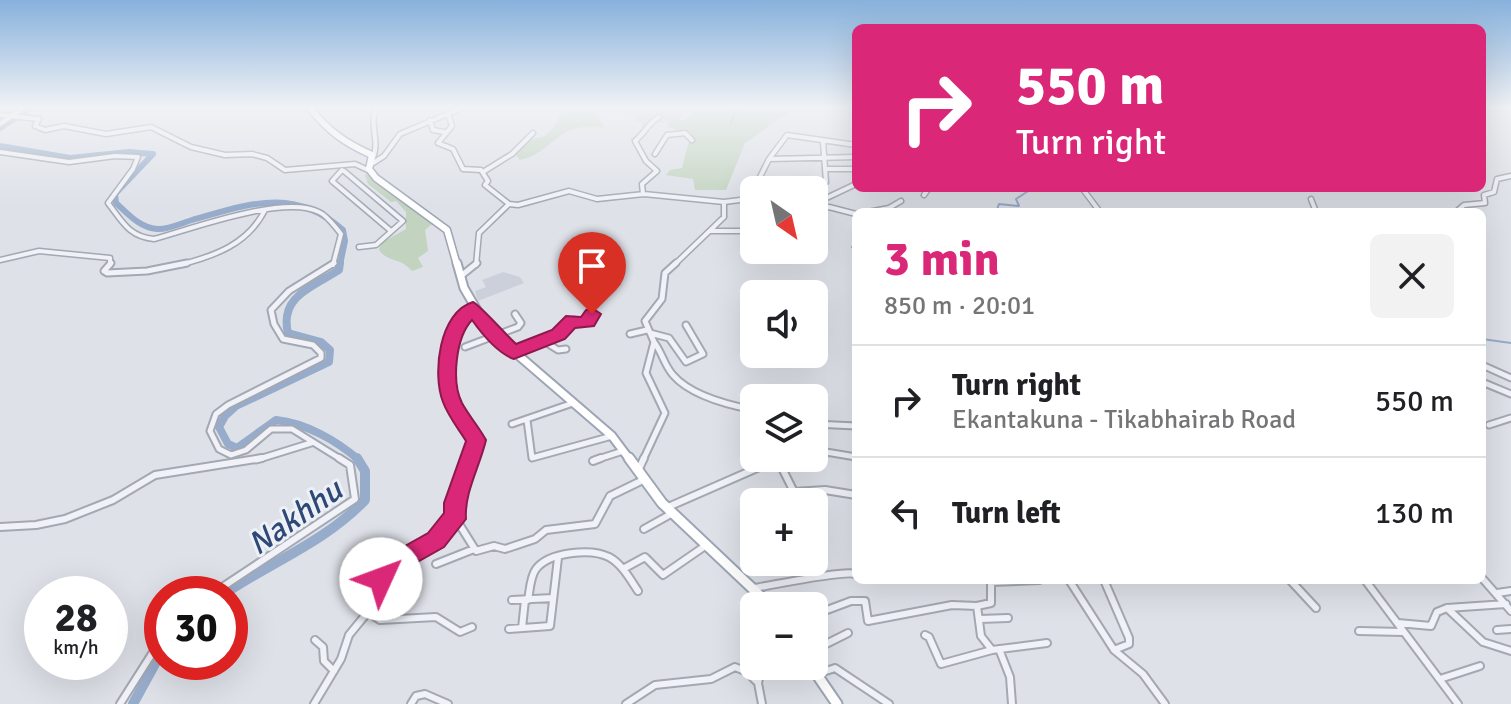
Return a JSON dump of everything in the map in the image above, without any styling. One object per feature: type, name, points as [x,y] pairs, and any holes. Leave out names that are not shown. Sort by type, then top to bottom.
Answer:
[{"type":"main road","points":[[341,141],[447,230],[473,308],[496,337],[612,436],[640,476],[670,510],[756,592]]},
{"type":"main road","points":[[820,680],[837,704]]},
{"type":"street","points":[[176,141],[225,155],[252,154],[267,158],[285,170],[371,165],[384,156],[395,141]]},
{"type":"street","points":[[371,165],[377,141]]},
{"type":"street","points":[[439,141],[438,143],[453,149],[463,169],[482,171],[512,154],[525,141]]},
{"type":"street","points":[[635,141],[646,161],[657,171],[642,184],[643,195]]},
{"type":"street","points":[[655,154],[663,141]]},
{"type":"street","points":[[761,176],[783,141]]},
{"type":"street","points":[[823,141],[826,176]]},
{"type":"street","points":[[0,152],[69,162],[115,156],[138,157],[136,166],[112,190],[108,203],[133,237],[154,239],[269,208],[313,210],[341,234],[333,266],[289,291],[271,310],[274,324],[283,339],[313,345],[322,356],[311,365],[228,405],[216,414],[210,431],[219,449],[231,455],[246,450],[276,427],[292,429],[350,465],[355,499],[317,529],[238,576]]},
{"type":"street","points":[[769,159],[852,157]]},
{"type":"street","points":[[339,166],[403,221],[376,245],[359,247]]},
{"type":"street","points":[[826,169],[852,169]]},
{"type":"street","points":[[344,171],[332,181],[391,231]]},
{"type":"street","points":[[482,171],[488,189],[500,194],[509,204]]},
{"type":"street","points":[[1461,208],[1485,203],[1484,195],[1494,192],[1498,179],[1511,176]]},
{"type":"street","points":[[828,199],[852,186]]},
{"type":"street","points":[[461,276],[477,264],[479,233],[509,204],[518,205],[569,191],[597,199],[643,195],[724,202],[740,200]]},
{"type":"street","points":[[1311,199],[1314,208]]},
{"type":"street","points":[[889,208],[901,201]]},
{"type":"street","points":[[724,202],[724,217],[665,273],[662,299],[645,321],[648,332],[660,349],[663,362],[677,378],[740,407]]},
{"type":"street","points":[[828,207],[852,213]]},
{"type":"street","points":[[0,260],[39,251],[110,258],[112,262],[104,271],[107,273],[151,273],[194,261],[232,245],[258,223],[269,208]]},
{"type":"street","points":[[711,231],[740,231]]},
{"type":"street","points":[[473,308],[454,328],[449,343],[449,390],[453,403],[476,440],[469,469],[454,503],[456,519],[474,549]]},
{"type":"street","points":[[465,347],[496,337],[520,324],[515,314]]},
{"type":"street","points":[[514,352],[565,331],[565,324],[574,320],[583,323],[592,314]]},
{"type":"street","points":[[630,334],[648,332],[669,338],[686,362],[703,354],[686,325]]},
{"type":"street","points":[[548,340],[558,350],[566,349]]},
{"type":"street","points":[[436,564],[474,549],[494,546],[505,549],[535,539],[546,530],[599,522],[609,497],[640,476],[665,413],[644,375],[645,361],[654,342]]},
{"type":"street","points":[[1486,367],[1511,378]]},
{"type":"street","points":[[1486,384],[1511,394]]},
{"type":"street","points":[[512,424],[573,403]]},
{"type":"street","points":[[1489,425],[1511,418]]},
{"type":"street","points":[[527,420],[532,458],[612,436]]},
{"type":"street","points":[[828,425],[852,426]]},
{"type":"street","points":[[0,527],[36,525],[76,515],[113,500],[155,475],[253,461],[313,442]]},
{"type":"street","points":[[593,461],[624,451]]},
{"type":"street","points":[[828,452],[852,456]]},
{"type":"street","points":[[644,529],[670,510],[751,472]]},
{"type":"street","points":[[786,472],[794,492],[799,494],[822,489],[839,495],[852,495]]},
{"type":"street","points":[[314,704],[334,671],[349,635],[381,596],[382,572],[406,554],[436,540],[451,520],[456,519]]},
{"type":"street","points":[[623,569],[645,557],[663,575],[705,546]]},
{"type":"street","points":[[522,628],[534,573],[549,560],[593,552],[609,556],[623,569],[638,591]]},
{"type":"street","points":[[509,629],[550,626],[558,558]]},
{"type":"street","points":[[753,588],[828,577],[845,571],[852,573]]},
{"type":"street","points":[[1486,582],[1509,607]]},
{"type":"street","points":[[828,610],[857,600],[865,601],[868,621],[952,605],[977,606],[991,603],[991,584]]},
{"type":"street","points":[[1072,584],[1114,650],[1137,666],[1165,704]]},
{"type":"street","points":[[1106,584],[1130,636],[1129,644],[1114,650]]},
{"type":"street","points":[[1294,584],[1316,608]]},
{"type":"street","points":[[1368,584],[1458,704]]},
{"type":"street","points":[[1496,593],[1511,591]]},
{"type":"street","points":[[512,600],[553,598]]},
{"type":"street","points":[[977,606],[983,641],[996,650],[1010,677],[1012,704]]},
{"type":"street","points":[[1397,623],[1431,626],[1437,612],[1447,608],[1509,607]]},
{"type":"street","points":[[1447,608],[1483,642],[1511,651]]},
{"type":"street","points":[[368,612],[380,620],[431,616],[460,632],[472,627]]},
{"type":"street","points":[[980,619],[1008,618]]},
{"type":"street","points":[[1497,630],[1511,629]]},
{"type":"street","points":[[1359,631],[1404,632]]},
{"type":"street","points":[[828,643],[848,633]]},
{"type":"street","points":[[925,635],[929,637],[941,664],[996,650],[1047,643]]},
{"type":"street","points":[[315,640],[323,647],[324,661],[334,671]]},
{"type":"street","points":[[120,704],[144,666]]},
{"type":"street","points":[[1440,679],[1480,666]]},
{"type":"street","points":[[626,704],[655,685],[711,679],[735,667],[747,672],[758,683]]},
{"type":"street","points":[[828,669],[835,668],[889,704]]},
{"type":"street","points":[[759,680],[762,704]]},
{"type":"street","points":[[411,704],[416,696],[425,694],[448,704]]},
{"type":"shaded area","points":[[503,272],[520,277],[524,283],[478,301],[475,291],[486,287],[482,280]]},
{"type":"green space","points":[[528,141],[554,141],[532,156],[520,160],[516,155]]},
{"type":"green space","points":[[689,141],[748,141],[726,190],[695,190],[693,179],[666,175],[670,170],[682,168]]},
{"type":"green space","points":[[369,173],[415,206],[432,224],[425,230],[428,251],[418,258],[423,267],[412,271],[379,250],[381,243],[406,229],[406,212],[396,201],[391,202],[368,184],[365,175]]},
{"type":"waterway","name":"Nakhhu","points":[[0,146],[70,158],[129,152],[153,154],[115,194],[116,203],[145,226],[161,229],[252,205],[289,203],[325,216],[343,230],[345,241],[340,265]]},
{"type":"waterway","points":[[998,208],[999,204],[1019,206],[1016,199],[1027,192]]},
{"type":"waterway","name":"Nakhhu","points":[[340,263],[339,270],[293,301],[287,320],[288,333],[321,342],[330,350],[329,362],[236,406],[219,427],[228,444],[237,448],[276,420],[287,422],[320,434],[358,459]]},
{"type":"waterway","points":[[1486,340],[1511,343]]},
{"type":"waterway","name":"Nakhhu","points":[[248,579],[333,528],[365,500],[365,471],[358,459]]},
{"type":"waterway","name":"Nakhhu","points":[[133,704],[146,680]]},
{"type":"route","points":[[381,579],[382,572],[406,554],[436,540],[451,520],[456,519],[454,503],[469,469],[476,440],[453,403],[449,390],[449,343],[454,328],[473,308],[488,329],[514,352],[565,331],[564,325],[572,320],[579,323],[588,321],[592,314]]}]
